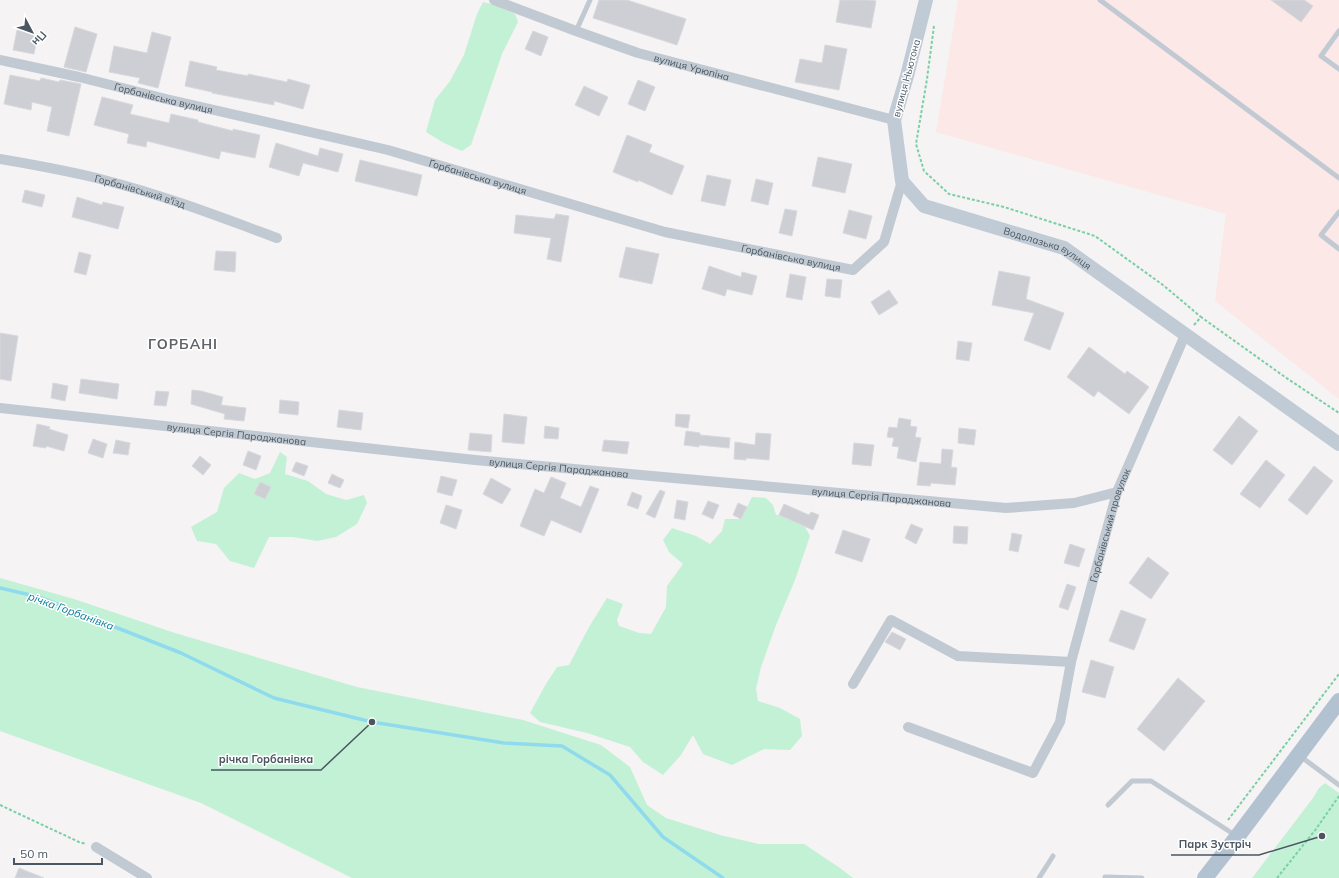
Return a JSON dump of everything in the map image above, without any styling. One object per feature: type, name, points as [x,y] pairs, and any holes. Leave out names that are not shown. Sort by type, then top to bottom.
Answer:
[{"type":"main road","points":[[1204,878],[1299,756],[1339,701]]},
{"type":"street","name":"вулиця Урюпіна","points":[[494,0],[638,53],[894,120]]},
{"type":"street","name":"вулиця Ньютона","points":[[902,181],[894,120],[907,76],[926,0]]},
{"type":"street","name":"Горбанівська вулиця","points":[[0,60],[79,77],[166,99],[388,150],[665,232],[853,270],[884,242],[902,181]]},
{"type":"street","name":"Горбанівський в'їзд","points":[[0,160],[38,165],[104,180],[172,200],[276,238]]},
{"type":"street","name":"Водолазька вулиця","points":[[902,181],[924,206],[1064,248],[1185,335]]},
{"type":"street","points":[[1185,335],[1339,444]]},
{"type":"street","name":"Горбанівський провулок","points":[[908,727],[1033,773],[1060,722],[1072,662],[1117,492],[1185,335]]},
{"type":"street","name":"вулиця Сергія Параджанова","points":[[0,408],[475,460],[1006,508],[1074,502],[1117,492]]},
{"type":"street","points":[[853,684],[891,620],[958,656],[1072,662]]},
{"type":"street","points":[[96,847],[141,876]]},
{"type":"lane","points":[[576,31],[590,0]]},
{"type":"lane","points":[[1100,0],[1339,178]]},
{"type":"lane","points":[[1339,31],[1321,56],[1339,69]]},
{"type":"lane","points":[[1339,212],[1321,235],[1339,249]]},
{"type":"lane","points":[[1299,756],[1339,786]]},
{"type":"lane","points":[[1108,805],[1132,781],[1151,781],[1237,837]]},
{"type":"lane","points":[[1039,878],[1053,856]]},
{"type":"lane","points":[[1105,877],[1142,878]]},
{"type":"path","points":[[934,25],[916,144],[924,171],[949,194],[1004,206],[1095,236],[1163,285],[1201,317],[1285,377],[1339,413]]},
{"type":"path","points":[[1185,335],[1201,317]]},
{"type":"path","points":[[1222,828],[1339,674]]},
{"type":"path","points":[[1277,878],[1339,796]]},
{"type":"path","points":[[0,805],[79,842],[96,847]]},
{"type":"shaded area","points":[[958,0],[1339,0],[1339,399],[1215,301],[1226,214],[936,132]]},
{"type":"green space","points":[[483,2],[496,5],[515,14],[518,22],[502,54],[471,145],[462,151],[444,143],[426,132],[435,100],[450,81],[464,55],[477,14]]},
{"type":"green space","points":[[280,452],[287,457],[285,474],[308,481],[326,494],[346,500],[364,495],[367,503],[357,524],[336,537],[317,541],[293,537],[269,537],[254,568],[230,561],[216,544],[197,541],[191,527],[217,512],[224,488],[239,473],[255,479],[270,473]]},
{"type":"green space","points":[[752,497],[766,498],[773,505],[776,515],[805,527],[810,536],[795,580],[776,625],[761,667],[756,689],[758,701],[780,708],[800,719],[802,736],[790,750],[764,749],[732,765],[703,754],[693,735],[681,755],[663,775],[643,762],[630,747],[587,733],[540,722],[530,713],[557,667],[569,665],[589,627],[607,598],[623,604],[617,620],[619,626],[639,633],[651,634],[666,607],[667,586],[683,564],[669,552],[663,540],[672,528],[696,536],[710,544],[722,531],[725,519],[741,519]]},
{"type":"green space","points":[[0,578],[74,599],[175,633],[357,687],[523,720],[601,745],[630,767],[647,805],[666,818],[720,835],[759,844],[804,844],[853,878],[352,878],[201,803],[0,731]]},
{"type":"green space","points":[[1325,783],[1339,793],[1339,878],[1252,878],[1319,788]]},
{"type":"building","points":[[599,0],[627,0],[686,19],[677,45],[593,18]]},
{"type":"building","points":[[840,0],[876,1],[871,28],[836,22]]},
{"type":"building","points":[[1271,0],[1304,0],[1313,6],[1301,22]]},
{"type":"building","points":[[75,27],[97,34],[86,72],[64,67]]},
{"type":"building","points":[[17,30],[38,34],[34,54],[13,50]]},
{"type":"building","points":[[533,31],[548,37],[541,56],[525,49]]},
{"type":"building","points":[[152,32],[171,37],[158,88],[138,83],[140,78],[109,72],[114,46],[147,53]]},
{"type":"building","points":[[825,45],[847,49],[839,90],[795,82],[800,59],[822,63]]},
{"type":"building","points":[[190,61],[217,67],[216,70],[248,76],[248,74],[287,82],[288,79],[310,85],[303,109],[274,101],[274,105],[212,93],[185,86]]},
{"type":"building","points":[[10,75],[40,81],[41,78],[59,82],[60,80],[81,84],[69,136],[47,131],[52,107],[32,102],[31,110],[4,104]]},
{"type":"building","points":[[638,80],[655,87],[645,111],[628,104]]},
{"type":"building","points":[[584,86],[608,97],[599,116],[575,105]]},
{"type":"building","points":[[102,97],[133,105],[130,114],[169,123],[171,114],[198,120],[198,122],[233,131],[233,129],[260,135],[255,158],[221,151],[219,159],[147,141],[146,147],[127,143],[129,134],[94,125]]},
{"type":"building","points":[[627,135],[652,145],[649,152],[684,166],[672,195],[638,180],[638,182],[613,172]]},
{"type":"building","points":[[276,143],[318,156],[320,148],[343,154],[338,172],[303,163],[299,176],[269,167]]},
{"type":"building","points":[[818,157],[852,164],[845,193],[812,186]]},
{"type":"building","points":[[360,160],[422,175],[417,196],[355,181]]},
{"type":"building","points":[[707,175],[731,180],[725,206],[701,201]]},
{"type":"building","points":[[756,179],[773,183],[768,205],[751,201]]},
{"type":"building","points":[[25,190],[45,195],[42,207],[22,202]]},
{"type":"building","points":[[77,197],[102,205],[103,202],[124,207],[118,229],[72,217]]},
{"type":"building","points":[[785,209],[797,211],[792,236],[779,233]]},
{"type":"building","points":[[849,210],[872,216],[866,239],[843,233]]},
{"type":"building","points":[[556,214],[569,216],[561,262],[547,259],[551,238],[514,233],[516,215],[554,219]]},
{"type":"building","points":[[626,247],[659,254],[652,284],[619,277]]},
{"type":"building","points":[[216,251],[236,252],[235,272],[214,270]]},
{"type":"building","points":[[79,252],[91,255],[86,275],[74,272]]},
{"type":"building","points":[[709,266],[741,277],[742,272],[757,276],[752,295],[727,289],[725,296],[702,289]]},
{"type":"building","points":[[999,271],[1030,277],[1026,299],[1064,313],[1050,350],[1024,340],[1034,313],[992,305]]},
{"type":"building","points":[[790,274],[806,277],[802,300],[786,297]]},
{"type":"building","points":[[827,279],[842,280],[840,298],[825,296]]},
{"type":"building","points":[[889,290],[898,303],[879,315],[871,302]]},
{"type":"building","points":[[0,333],[18,336],[11,381],[0,379]]},
{"type":"building","points":[[958,341],[972,343],[969,361],[956,359]]},
{"type":"building","points":[[1089,347],[1125,374],[1127,371],[1149,387],[1129,414],[1098,391],[1094,397],[1067,377]]},
{"type":"building","points":[[81,379],[119,384],[117,399],[79,393]]},
{"type":"building","points":[[53,383],[68,386],[65,401],[51,398]]},
{"type":"building","points":[[192,390],[223,397],[221,405],[246,408],[244,421],[224,419],[225,414],[191,404]]},
{"type":"building","points":[[156,391],[169,392],[166,406],[154,405]]},
{"type":"building","points":[[280,400],[299,402],[298,415],[279,413]]},
{"type":"building","points":[[339,410],[363,413],[361,430],[337,427]]},
{"type":"building","points":[[504,414],[527,417],[524,444],[502,442]]},
{"type":"building","points":[[676,414],[690,415],[688,428],[675,426]]},
{"type":"building","points":[[1239,416],[1258,431],[1232,465],[1213,450]]},
{"type":"building","points":[[899,418],[911,420],[910,426],[917,427],[915,437],[921,438],[916,462],[897,458],[899,447],[892,446],[894,438],[887,437],[889,427],[897,428]]},
{"type":"building","points":[[37,424],[50,427],[49,429],[68,435],[64,451],[46,446],[46,448],[33,446]]},
{"type":"building","points":[[545,426],[559,428],[558,439],[544,438]]},
{"type":"building","points":[[959,428],[976,430],[974,445],[958,443]]},
{"type":"building","points":[[686,431],[700,433],[700,435],[730,438],[729,448],[684,445]]},
{"type":"building","points":[[470,433],[492,435],[491,452],[468,450]]},
{"type":"building","points":[[756,433],[771,434],[769,460],[746,458],[746,460],[734,459],[735,442],[755,445]]},
{"type":"building","points":[[93,439],[107,444],[103,458],[88,453]]},
{"type":"building","points":[[116,440],[130,443],[128,455],[113,453]]},
{"type":"building","points":[[604,440],[629,442],[627,454],[602,451]]},
{"type":"building","points":[[854,443],[874,445],[871,466],[852,464]]},
{"type":"building","points":[[942,449],[953,450],[951,467],[957,468],[955,485],[931,483],[930,486],[917,485],[920,462],[941,464]]},
{"type":"building","points":[[248,451],[261,456],[256,470],[243,465]]},
{"type":"building","points":[[200,456],[211,465],[203,475],[192,466]]},
{"type":"building","points":[[1266,460],[1285,475],[1260,508],[1240,494]]},
{"type":"building","points":[[296,462],[308,466],[304,476],[292,471]]},
{"type":"building","points":[[1314,466],[1333,481],[1307,515],[1288,500]]},
{"type":"building","points":[[332,474],[344,480],[340,488],[328,483]]},
{"type":"building","points":[[441,476],[457,480],[452,496],[437,492]]},
{"type":"building","points":[[551,477],[566,483],[560,498],[581,507],[590,486],[599,489],[581,533],[551,520],[544,536],[520,526],[535,489],[544,493]]},
{"type":"building","points":[[491,478],[511,489],[502,504],[483,494]]},
{"type":"building","points":[[260,482],[271,487],[265,499],[254,494]]},
{"type":"building","points":[[660,490],[665,492],[655,518],[646,514]]},
{"type":"building","points":[[632,492],[642,496],[638,509],[627,505]]},
{"type":"building","points":[[677,500],[688,502],[685,520],[674,518]]},
{"type":"building","points":[[708,501],[719,505],[713,519],[702,514]]},
{"type":"building","points":[[738,503],[747,507],[741,519],[733,515]]},
{"type":"building","points":[[784,504],[809,515],[811,512],[819,515],[813,530],[779,515]]},
{"type":"building","points":[[446,505],[462,510],[456,529],[440,523]]},
{"type":"building","points":[[911,524],[923,529],[916,544],[905,538]]},
{"type":"building","points":[[954,526],[968,527],[967,544],[953,543]]},
{"type":"building","points":[[843,530],[870,539],[862,562],[835,553]]},
{"type":"building","points":[[1012,533],[1022,535],[1018,552],[1009,550]]},
{"type":"building","points":[[1070,544],[1085,549],[1079,567],[1064,563]]},
{"type":"building","points":[[1148,557],[1169,573],[1151,599],[1129,583]]},
{"type":"building","points":[[1067,584],[1076,587],[1068,610],[1059,607]]},
{"type":"building","points":[[1121,610],[1146,619],[1134,650],[1109,641]]},
{"type":"building","points":[[892,632],[906,639],[900,650],[885,642]]},
{"type":"building","points":[[1091,660],[1114,667],[1105,698],[1082,692]]},
{"type":"building","points":[[1178,678],[1205,701],[1164,751],[1137,729]]},
{"type":"building","points":[[19,868],[44,878],[15,878]]},
{"type":"waterway","name":"річка Горбанівка","points":[[0,588],[39,597],[181,653],[274,698],[372,722],[504,743],[562,746],[610,775],[663,837],[723,878]]},
{"type":"place","name":"річка Горбанівка","points":[[372,722]]},
{"type":"place","name":"Парк Зустріч","points":[[1322,836]]},
{"type":"district","name":"ГОРБАНІ","points":[[183,344]]}]
